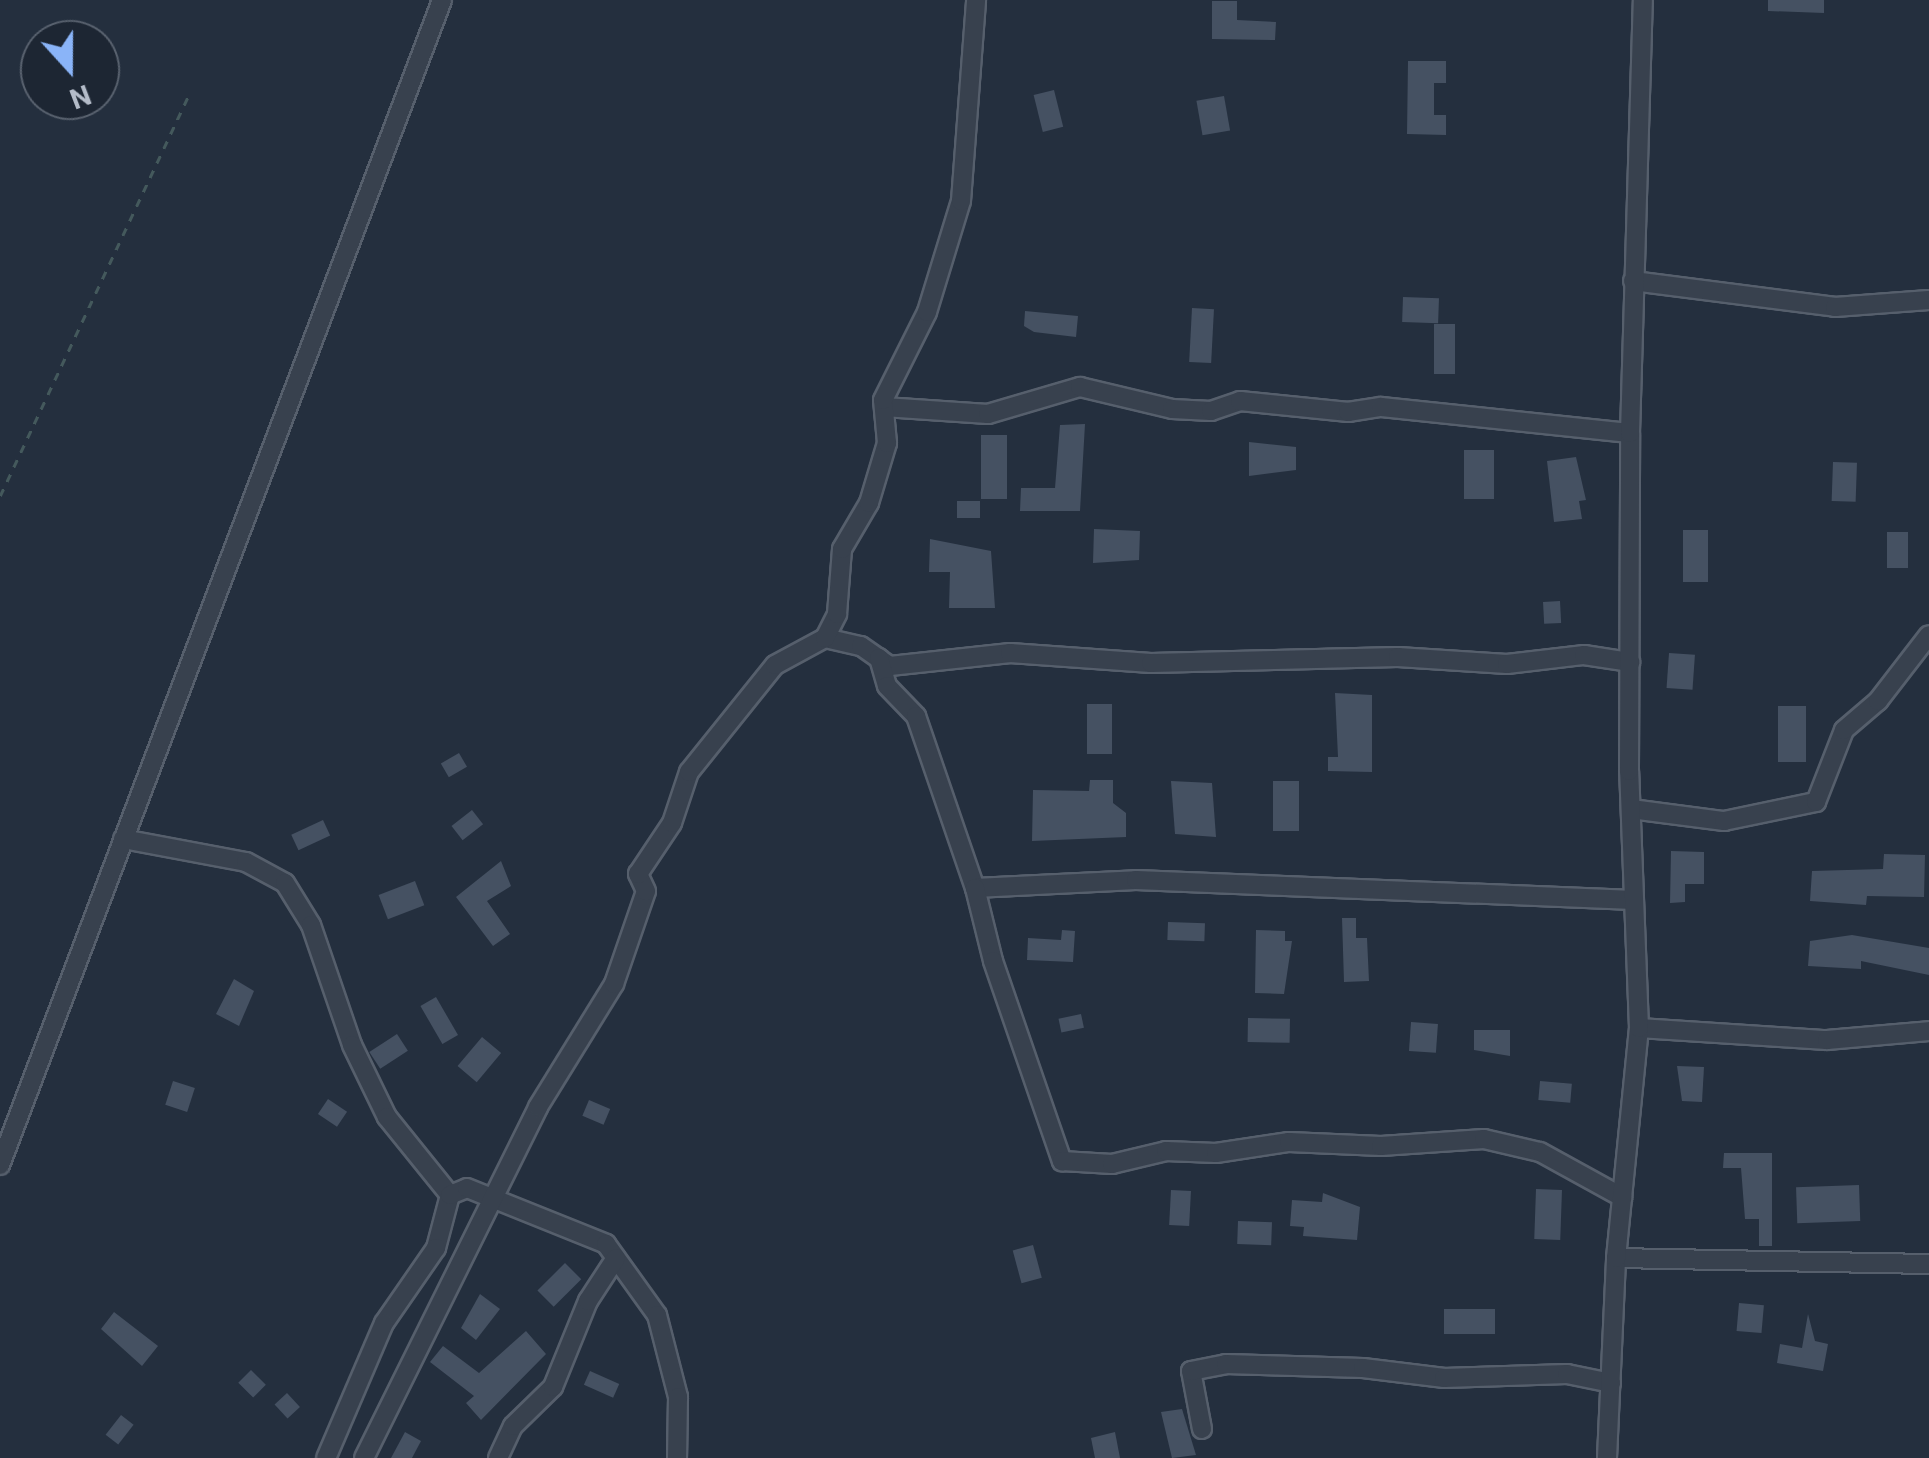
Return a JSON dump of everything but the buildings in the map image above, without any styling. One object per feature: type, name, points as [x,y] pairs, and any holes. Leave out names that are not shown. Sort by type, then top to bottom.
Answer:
[{"type":"street","points":[[0,1165],[442,0]]},
{"type":"street","points":[[364,1458],[538,1107],[614,984],[646,891],[638,874],[672,823],[689,772],[775,665],[825,638],[838,614],[842,549],[869,502],[887,443],[884,407],[926,312],[961,201],[976,0]]},
{"type":"street","points":[[1607,1458],[1616,1258],[1639,1028],[1631,809],[1630,433],[1642,0]]},
{"type":"street","points":[[1634,281],[1835,307],[1929,300]]},
{"type":"street","points":[[884,407],[988,414],[1080,387],[1172,409],[1211,411],[1240,402],[1348,412],[1381,406],[1630,433]]},
{"type":"street","points":[[1631,809],[1724,821],[1816,802],[1844,730],[1878,701],[1929,636]]},
{"type":"street","points":[[825,638],[861,646],[890,666],[1010,653],[1151,663],[1398,657],[1507,664],[1584,655],[1630,662]]},
{"type":"street","points":[[878,658],[888,686],[916,716],[975,888],[993,961],[1062,1161],[1112,1164],[1166,1151],[1216,1154],[1289,1142],[1382,1146],[1484,1138],[1540,1152],[1622,1197]]},
{"type":"street","points":[[122,838],[246,862],[285,882],[311,925],[352,1045],[387,1117],[414,1154],[439,1174],[450,1195],[436,1248],[384,1323],[326,1458]]},
{"type":"street","points":[[975,888],[1136,880],[1634,900]]},
{"type":"street","points":[[1639,1028],[1828,1040],[1929,1031]]},
{"type":"street","points":[[450,1195],[467,1188],[491,1204],[539,1214],[606,1244],[656,1315],[678,1396],[677,1458]]},
{"type":"street","points":[[498,1458],[513,1426],[553,1387],[588,1302],[616,1258]]},
{"type":"street","points":[[1616,1258],[1929,1264]]},
{"type":"street","points":[[1202,1429],[1191,1371],[1226,1364],[1363,1368],[1444,1378],[1567,1374],[1610,1383]]},
{"type":"path","points":[[0,496],[190,92]]}]
